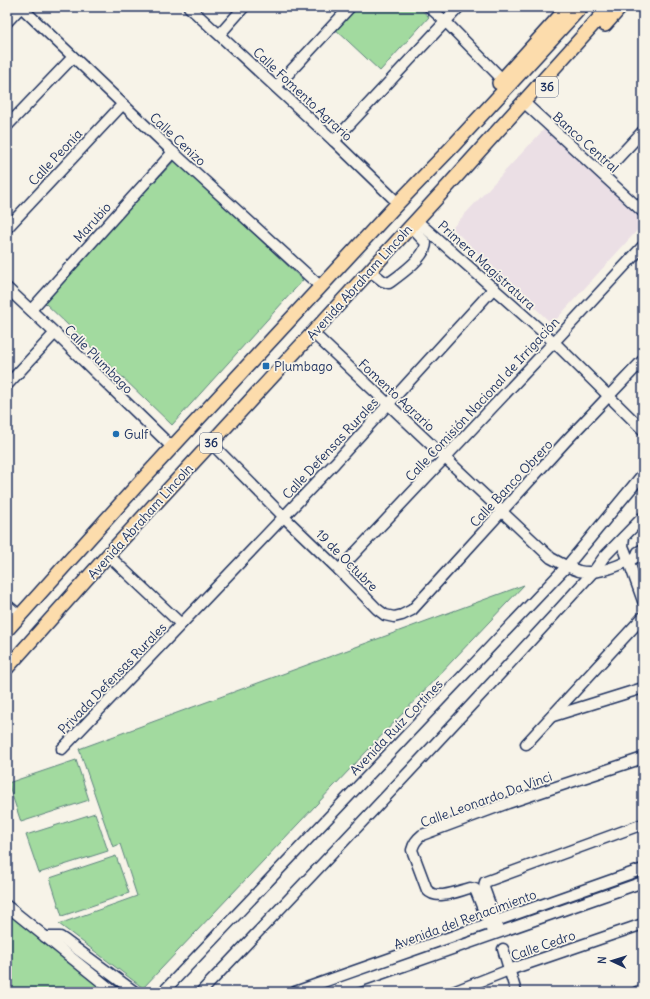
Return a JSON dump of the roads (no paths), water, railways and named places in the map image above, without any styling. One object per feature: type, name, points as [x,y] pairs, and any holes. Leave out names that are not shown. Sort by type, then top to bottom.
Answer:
[{"type":"main road","name":"36","points":[[452,147],[467,119],[568,7]]},
{"type":"main road","name":"36","points":[[7,630],[13,618],[173,448],[398,203],[452,147],[581,7]]},
{"type":"main road","name":"Avenida Abraham Lincoln","points":[[7,668],[108,555],[313,334],[609,7]]},
{"type":"main road","name":"Avenida Abraham Lincoln","points":[[469,162],[529,107],[621,7]]},
{"type":"street","points":[[7,22],[21,7]]},
{"type":"street","name":"Calle Cenizo","points":[[21,7],[122,105],[321,287]]},
{"type":"street","name":"Calle Fomento Agrario","points":[[189,7],[220,34],[398,203]]},
{"type":"street","points":[[220,34],[244,7]]},
{"type":"street","points":[[276,87],[350,7]]},
{"type":"street","points":[[429,7],[446,22],[502,79]]},
{"type":"street","points":[[334,141],[459,7]]},
{"type":"street","points":[[7,126],[73,57]]},
{"type":"street","name":"Calle Peonia","points":[[7,228],[122,105]]},
{"type":"street","name":"Banco Central","points":[[529,107],[643,212]]},
{"type":"street","points":[[603,174],[643,131]]},
{"type":"street","name":"Marubio","points":[[31,310],[173,152]]},
{"type":"street","points":[[370,271],[383,281],[389,283],[407,270],[426,249],[426,243],[413,223]]},
{"type":"street","name":"Primera Magistratura","points":[[413,223],[494,288],[554,342],[643,430]]},
{"type":"street","name":"Calle Comisión Nacional de Irrigación","points":[[339,570],[643,246]]},
{"type":"street","name":"Calle Plumbago","points":[[7,288],[173,448]]},
{"type":"street","name":"Calle Defensas Rurales","points":[[181,624],[284,517],[494,288]]},
{"type":"street","points":[[7,385],[55,333]]},
{"type":"street","name":"Fomento Agrario","points":[[313,334],[551,558],[581,571],[594,571]]},
{"type":"street","name":"Calle Banco Obrero","points":[[394,617],[412,610],[643,360]]},
{"type":"street","name":"19 de Octubre","points":[[211,443],[377,609],[384,615],[394,617]]},
{"type":"street","name":"Avenida Ruíz Cortines","points":[[163,992],[567,566],[643,474]]},
{"type":"street","points":[[201,992],[419,762],[594,571],[604,557],[643,517]]},
{"type":"street","points":[[624,537],[623,546],[638,556],[643,601]]},
{"type":"street","points":[[108,555],[181,624]]},
{"type":"street","points":[[594,571],[601,570],[638,556]]},
{"type":"street","points":[[7,604],[13,618]]},
{"type":"street","points":[[526,744],[643,617]]},
{"type":"street","name":"Privada Defensas Rurales","points":[[62,749],[181,624]]},
{"type":"street","points":[[552,716],[643,688]]},
{"type":"street","name":"Calle Leonardo Da Vinci","points":[[492,922],[475,889],[470,888],[437,896],[431,894],[427,890],[412,850],[417,839],[422,835],[508,803],[643,758]]},
{"type":"street","name":"Calle Leonardo Da Vinci","points":[[496,933],[484,888],[484,882],[643,824]]},
{"type":"street","name":"Avenida del Renacimiento","points":[[294,992],[643,869]]},
{"type":"street","name":"Avenida del Renacimiento","points":[[329,992],[643,882]]},
{"type":"street","points":[[7,906],[114,992]]},
{"type":"street","name":"Calle Cedro","points":[[453,992],[509,970],[643,924]]},
{"type":"street","points":[[45,937],[60,937],[66,940],[135,992]]},
{"type":"street","points":[[425,947],[428,958]]},
{"type":"street","points":[[502,949],[516,992]]},
{"type":"street","points":[[637,992],[643,990]]},
{"type":"place","name":"Plumbago","points":[[266,366]]},
{"type":"place","name":"Gulf","points":[[116,434]]}]
